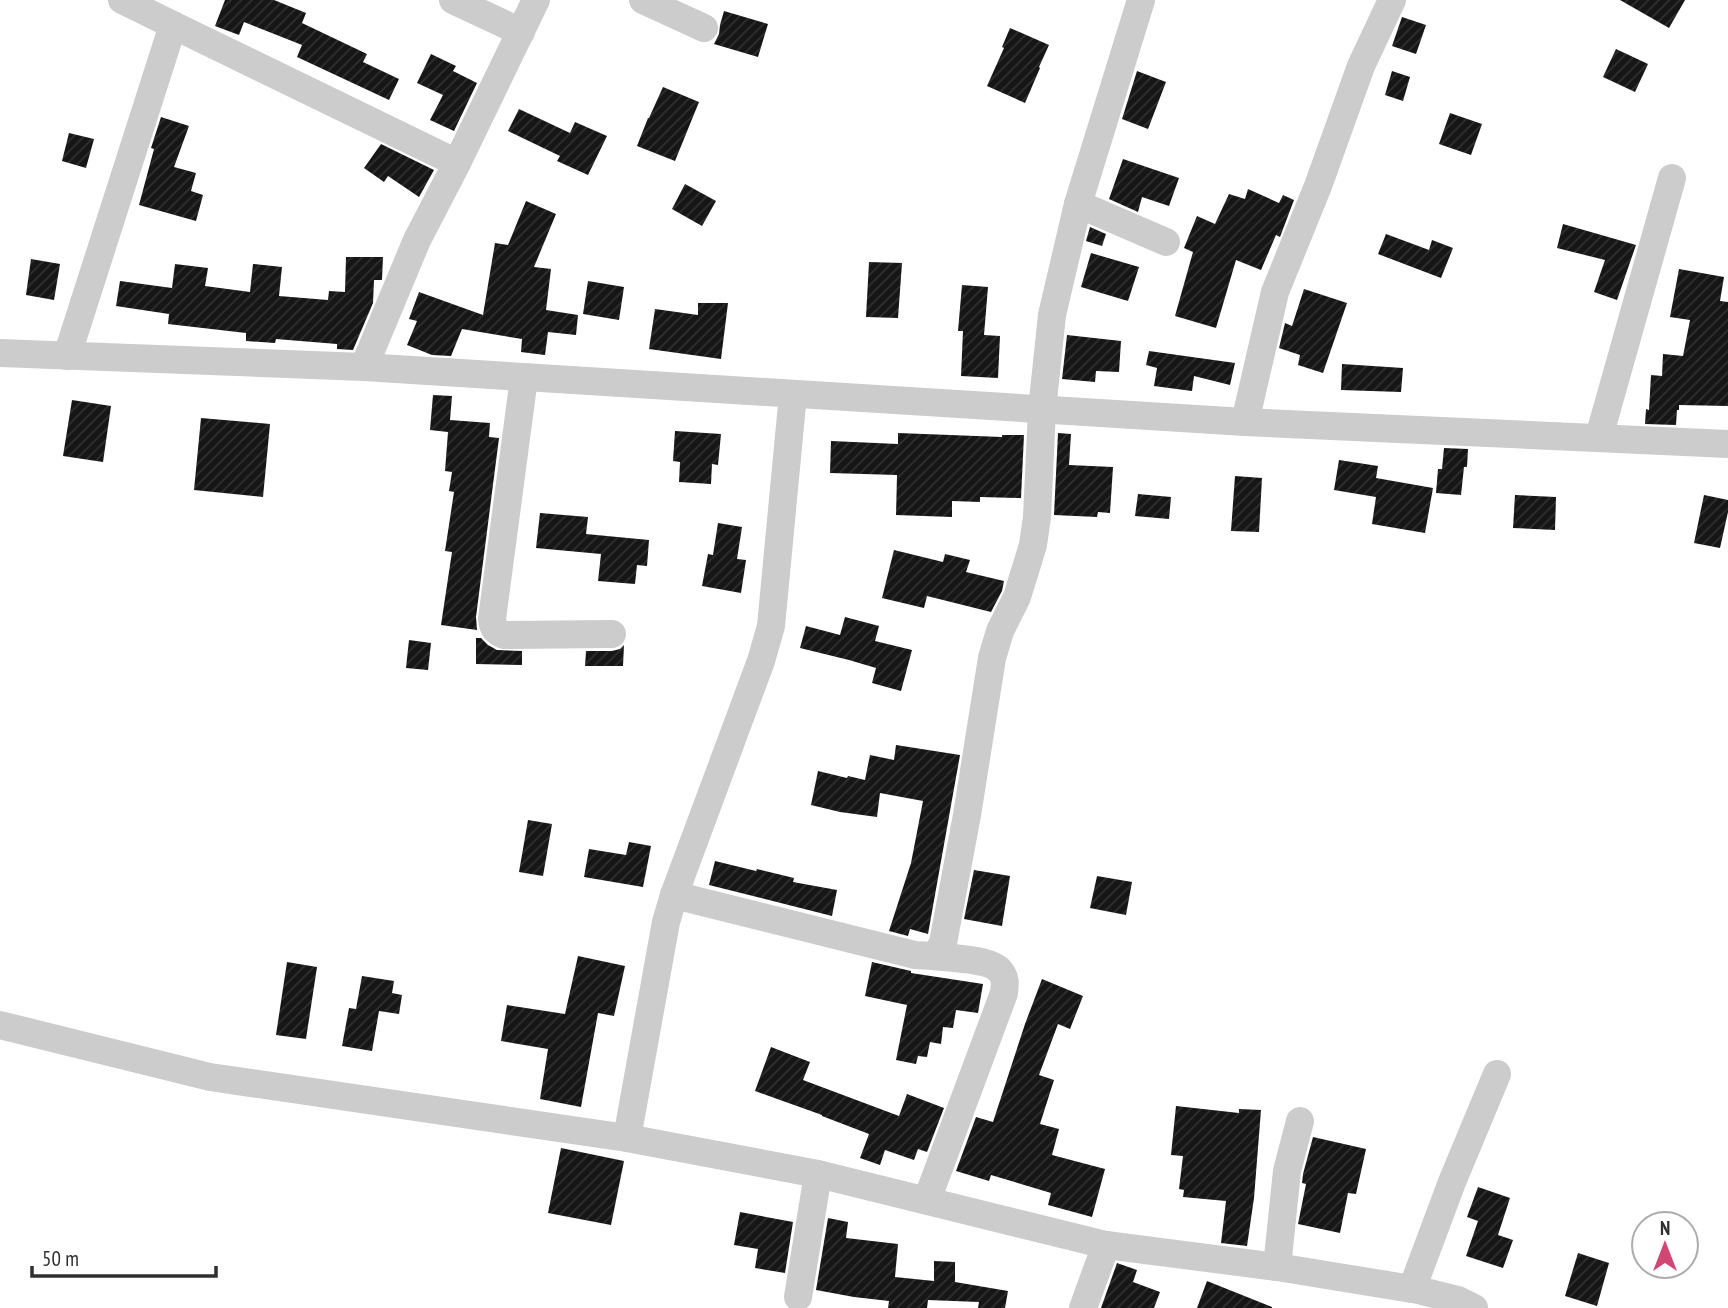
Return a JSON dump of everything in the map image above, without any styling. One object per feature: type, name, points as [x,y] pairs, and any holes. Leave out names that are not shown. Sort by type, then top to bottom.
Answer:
[{"type":"street","points":[[122,0],[457,163]]},
{"type":"street","points":[[453,0],[520,32]]},
{"type":"street","points":[[364,367],[417,240],[536,0]]},
{"type":"street","points":[[643,0],[704,28]]},
{"type":"street","points":[[933,956],[943,943],[992,658],[1000,631],[1017,597],[1033,545],[1037,517],[1042,410],[1052,315],[1077,204],[1140,0]]},
{"type":"street","points":[[1244,422],[1275,292],[1318,186],[1361,66],[1392,0]]},
{"type":"street","points":[[66,356],[173,25]]},
{"type":"street","points":[[1600,437],[1672,178]]},
{"type":"street","points":[[1077,204],[1166,242]]},
{"type":"street","points":[[0,353],[364,367],[1244,422],[1728,444]]},
{"type":"street","points":[[524,378],[493,627],[504,635],[612,634]]},
{"type":"street","points":[[627,1138],[666,922],[761,661],[771,626],[793,394]]},
{"type":"street","points":[[674,895],[915,956],[990,964],[1000,969],[1005,981],[1004,993],[927,1200]]},
{"type":"street","points":[[0,1025],[210,1077],[627,1138],[818,1174],[1106,1245],[1277,1267],[1412,1289],[1458,1300],[1474,1308]]},
{"type":"street","points":[[1412,1289],[1452,1182],[1497,1074]]},
{"type":"street","points":[[1277,1267],[1287,1171],[1300,1121]]},
{"type":"street","points":[[798,1297],[818,1174]]},
{"type":"street","points":[[1083,1308],[1106,1245]]},
{"type":"building","points":[[225,0],[274,0],[306,13],[302,23],[367,54],[363,62],[399,79],[389,100],[297,57],[302,45],[244,22],[239,35],[215,26]]},
{"type":"building","points":[[1620,0],[1685,0],[1669,28]]},
{"type":"building","points":[[724,11],[768,24],[758,57],[714,44]]},
{"type":"building","points":[[1402,17],[1426,25],[1416,54],[1392,46]]},
{"type":"building","points":[[1010,28],[1049,45],[1025,103],[987,86]]},
{"type":"building","points":[[1616,49],[1648,64],[1635,92],[1603,77]]},
{"type":"building","points":[[431,54],[456,66],[453,71],[477,83],[454,131],[430,120],[443,95],[417,83]]},
{"type":"building","points":[[1137,71],[1166,82],[1148,129],[1122,119]]},
{"type":"building","points":[[1392,71],[1410,77],[1403,101],[1385,95]]},
{"type":"building","points":[[663,87],[699,102],[675,161],[637,146]]},
{"type":"building","points":[[519,109],[570,133],[575,122],[607,136],[588,175],[557,161],[560,156],[508,131]]},
{"type":"building","points":[[1450,113],[1482,124],[1471,155],[1439,144]]},
{"type":"building","points":[[161,117],[189,126],[174,167],[196,173],[191,191],[203,195],[196,221],[139,205],[154,149],[151,148]]},
{"type":"building","points":[[69,133],[94,139],[86,168],[62,161]]},
{"type":"building","points":[[381,144],[434,170],[419,197],[388,176],[384,182],[364,168]]},
{"type":"building","points":[[1123,159],[1179,178],[1169,206],[1142,197],[1138,212],[1109,199]]},
{"type":"building","points":[[685,184],[716,201],[702,226],[672,209]]},
{"type":"building","points":[[1248,189],[1279,203],[1283,195],[1294,200],[1280,237],[1276,235],[1261,270],[1236,260],[1216,328],[1175,316],[1193,252],[1184,248],[1197,216],[1215,224],[1229,194],[1245,199]]},
{"type":"building","points":[[526,201],[556,214],[534,267],[551,269],[546,310],[578,315],[576,335],[548,332],[545,355],[521,352],[522,339],[462,329],[451,356],[432,355],[407,345],[417,321],[409,319],[419,292],[483,315],[495,243],[508,245]]},
{"type":"building","points":[[1563,224],[1636,245],[1617,300],[1594,292],[1605,260],[1557,248]]},
{"type":"building","points":[[1090,227],[1106,234],[1102,246],[1086,241]]},
{"type":"building","points":[[1386,234],[1429,250],[1432,240],[1453,248],[1441,278],[1378,254]]},
{"type":"building","points":[[1091,253],[1139,267],[1128,301],[1081,287]]},
{"type":"building","points":[[346,257],[383,257],[382,280],[374,280],[373,303],[353,350],[337,349],[337,344],[276,339],[275,343],[246,341],[246,333],[168,324],[169,314],[116,306],[120,281],[172,288],[175,264],[208,268],[205,286],[250,292],[253,264],[282,267],[279,296],[328,300],[329,291],[345,292]]},
{"type":"building","points":[[31,259],[60,264],[54,300],[26,295]]},
{"type":"building","points":[[869,262],[902,263],[898,318],[866,317]]},
{"type":"building","points":[[1679,269],[1724,277],[1720,301],[1728,302],[1728,406],[1679,405],[1676,425],[1645,424],[1646,409],[1649,410],[1651,375],[1662,376],[1663,354],[1683,356],[1690,320],[1670,317]]},
{"type":"building","points":[[588,281],[624,287],[619,320],[583,314]]},
{"type":"building","points":[[962,285],[988,287],[984,335],[1000,336],[998,378],[961,376],[963,331],[958,331]]},
{"type":"building","points":[[1304,289],[1347,303],[1323,373],[1298,365],[1300,355],[1279,348],[1285,323],[1292,326]]},
{"type":"building","points":[[698,303],[728,303],[721,359],[649,349],[655,309],[698,315]]},
{"type":"building","points":[[1067,335],[1121,341],[1119,372],[1096,371],[1095,382],[1062,379]]},
{"type":"building","points":[[1149,351],[1235,363],[1230,385],[1194,376],[1192,391],[1154,386],[1157,368],[1146,365]]},
{"type":"building","points":[[1342,364],[1403,368],[1401,392],[1341,390]]},
{"type":"building","points":[[433,395],[452,396],[450,420],[490,423],[489,437],[499,438],[476,617],[477,630],[441,625],[452,552],[445,551],[454,492],[449,491],[452,472],[445,471],[448,432],[430,430]]},
{"type":"building","points":[[72,400],[111,406],[103,462],[63,456]]},
{"type":"building","points":[[201,418],[270,424],[263,497],[194,490]]},
{"type":"building","points":[[675,431],[721,434],[718,465],[712,464],[711,484],[679,482],[680,462],[673,461]]},
{"type":"building","points":[[898,433],[1002,437],[1024,435],[1021,498],[980,497],[980,502],[952,501],[952,517],[896,515],[897,475],[830,473],[831,441],[898,444]]},
{"type":"building","points":[[1058,433],[1071,434],[1069,465],[1113,467],[1110,513],[1098,512],[1097,517],[1054,515]]},
{"type":"building","points":[[1444,448],[1468,449],[1461,495],[1436,493],[1438,469],[1442,469]]},
{"type":"building","points":[[1339,460],[1378,466],[1376,478],[1433,488],[1425,533],[1372,524],[1376,497],[1334,490]]},
{"type":"building","points":[[1235,476],[1262,478],[1259,532],[1231,531]]},
{"type":"building","points":[[1138,494],[1171,497],[1169,519],[1135,516]]},
{"type":"building","points":[[1515,495],[1556,497],[1555,530],[1513,528]]},
{"type":"building","points":[[1704,495],[1728,500],[1720,548],[1694,543]]},
{"type":"building","points":[[540,513],[588,517],[586,534],[649,540],[647,566],[637,565],[635,584],[598,581],[601,554],[536,548]]},
{"type":"building","points":[[718,523],[742,527],[737,559],[746,560],[741,593],[702,586],[708,554],[713,555]]},
{"type":"building","points":[[894,550],[943,562],[945,554],[970,560],[966,572],[1004,581],[1002,591],[991,612],[927,596],[924,608],[882,598]]},
{"type":"building","points":[[845,617],[879,626],[875,641],[912,650],[901,691],[872,683],[876,668],[800,648],[806,626],[840,635]]},
{"type":"building","points":[[476,638],[481,638],[497,650],[522,651],[522,665],[476,664]]},
{"type":"building","points":[[409,640],[431,643],[428,670],[406,668]]},
{"type":"building","points":[[624,645],[623,666],[585,666],[586,651],[612,651]]},
{"type":"building","points":[[896,745],[960,755],[928,934],[910,929],[908,936],[889,931],[911,863],[923,801],[880,793],[877,817],[811,805],[818,771],[865,780],[870,755],[894,760]]},
{"type":"building","points":[[528,820],[552,824],[543,876],[519,872]]},
{"type":"building","points":[[629,842],[651,846],[643,887],[584,877],[589,849],[626,855]]},
{"type":"building","points":[[715,861],[794,878],[793,882],[837,890],[832,916],[709,885]]},
{"type":"building","points":[[974,870],[1010,876],[1002,926],[964,919]]},
{"type":"building","points":[[1097,876],[1132,882],[1126,915],[1090,908]]},
{"type":"building","points":[[578,956],[625,966],[614,1016],[598,1013],[581,1107],[540,1099],[548,1049],[501,1041],[507,1005],[565,1014]]},
{"type":"building","points":[[287,962],[317,967],[306,1039],[276,1035]]},
{"type":"building","points":[[872,962],[911,973],[983,984],[978,1013],[956,1010],[953,1028],[943,1027],[941,1044],[930,1042],[927,1057],[918,1056],[916,1064],[896,1060],[907,1005],[865,996]]},
{"type":"building","points":[[362,976],[394,981],[392,993],[402,995],[399,1014],[379,1011],[372,1051],[342,1046],[349,1008],[356,1009]]},
{"type":"building","points":[[1042,979],[1083,996],[1070,1029],[1058,1024],[1039,1075],[1054,1080],[1040,1124],[1059,1129],[1052,1155],[1105,1169],[1092,1217],[1048,1205],[1051,1193],[991,1175],[989,1181],[956,1171],[976,1117],[993,1122]]},
{"type":"building","points":[[771,1047],[810,1062],[803,1080],[899,1116],[907,1094],[944,1108],[927,1152],[918,1149],[914,1160],[885,1150],[880,1165],[860,1158],[869,1134],[755,1091]]},
{"type":"building","points":[[1176,1106],[1239,1113],[1239,1109],[1261,1110],[1247,1246],[1221,1243],[1226,1201],[1183,1197],[1184,1190],[1179,1189],[1183,1156],[1171,1155]]},
{"type":"building","points":[[1313,1137],[1366,1149],[1356,1194],[1348,1193],[1340,1233],[1298,1224],[1306,1184],[1302,1183],[1303,1174]]},
{"type":"building","points":[[561,1148],[624,1161],[611,1225],[548,1213]]},
{"type":"building","points":[[1478,1187],[1510,1198],[1498,1235],[1513,1240],[1503,1268],[1466,1256],[1478,1221],[1467,1217]]},
{"type":"building","points":[[740,1212],[793,1222],[785,1273],[755,1268],[758,1249],[734,1245]]},
{"type":"building","points":[[828,1218],[848,1222],[846,1238],[898,1244],[895,1277],[934,1281],[934,1261],[955,1262],[955,1282],[1008,1291],[1005,1308],[978,1308],[979,1302],[928,1300],[927,1308],[888,1308],[889,1301],[816,1290]]},
{"type":"building","points":[[1578,1253],[1609,1263],[1597,1306],[1565,1296]]},
{"type":"building","points":[[1117,1263],[1137,1270],[1133,1282],[1160,1292],[1154,1308],[1101,1308]]},
{"type":"building","points":[[1207,1281],[1272,1307],[1272,1308],[1197,1308]]}]
